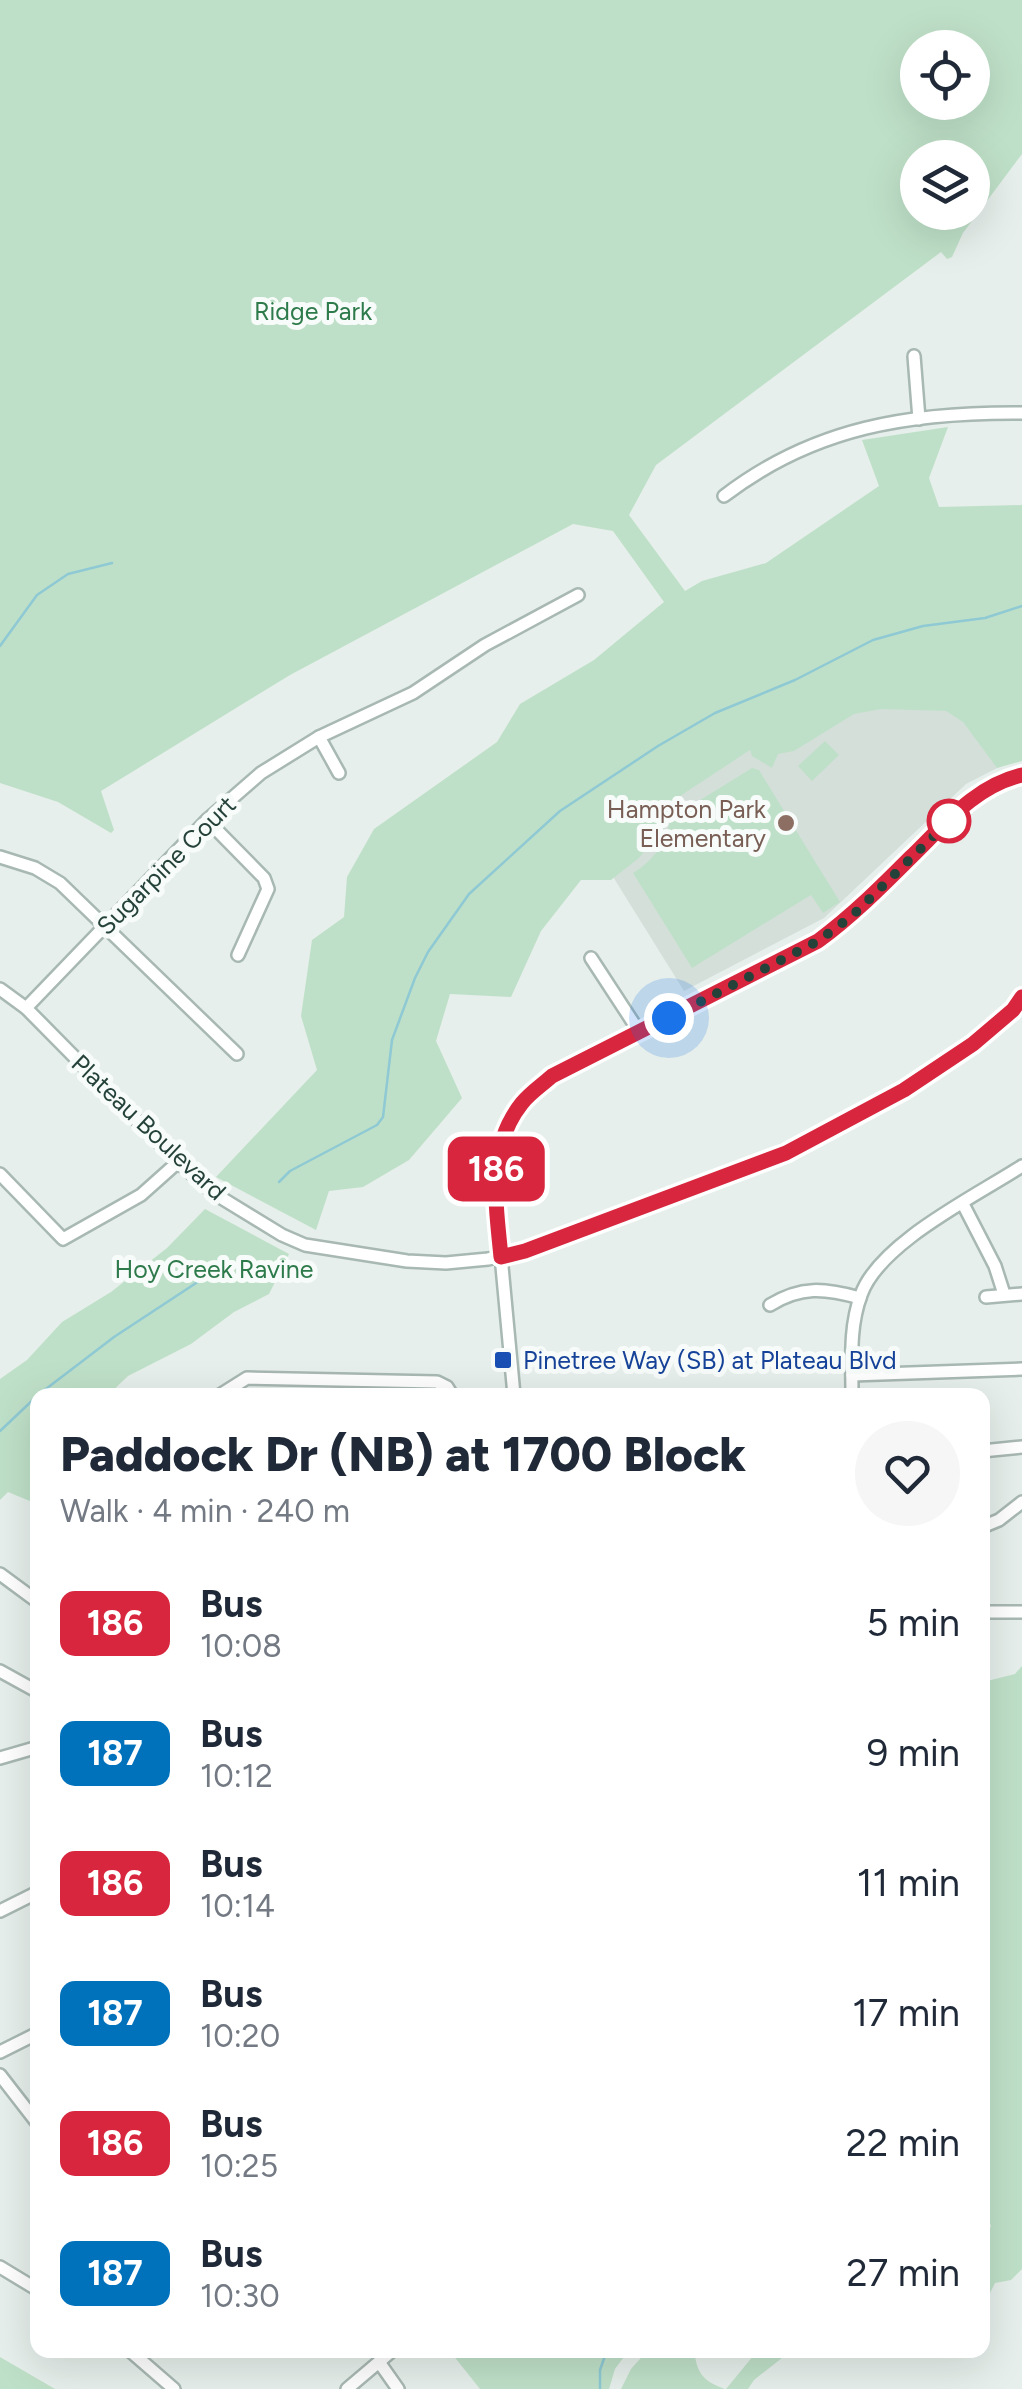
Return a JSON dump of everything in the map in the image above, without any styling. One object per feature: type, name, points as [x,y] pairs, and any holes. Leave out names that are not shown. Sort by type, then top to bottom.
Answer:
[{"type":"street","points":[[914,356],[919,419]]},
{"type":"street","points":[[724,496],[769,464],[818,440],[886,423],[962,412],[1022,413]]},
{"type":"street","name":"Sugarpine Court","points":[[26,1008],[207,820],[260,773],[318,738],[413,693],[486,645],[578,594]]},
{"type":"street","points":[[318,738],[339,773]]},
{"type":"street","points":[[513,1388],[494,1180],[503,1137],[522,1104],[552,1076],[818,941],[852,916],[974,796],[1000,780],[1022,775]]},
{"type":"street","points":[[207,820],[264,878],[268,889],[238,955]]},
{"type":"street","points":[[0,857],[46,873],[236,1054]]},
{"type":"street","points":[[591,958],[640,1033]]},
{"type":"street","name":"Plateau Boulevard","points":[[0,990],[26,1008],[178,1162],[244,1214],[306,1245],[446,1263],[525,1251],[786,1153],[904,1090],[973,1044],[1022,998]]},
{"type":"street","points":[[0,1174],[63,1238],[141,1195],[178,1162]]},
{"type":"street","points":[[852,1388],[851,1338],[870,1275],[893,1249],[1022,1166]]},
{"type":"street","points":[[963,1204],[1004,1294]]},
{"type":"street","points":[[770,1305],[790,1292],[830,1289],[860,1298]]},
{"type":"street","points":[[986,1297],[1022,1294]]},
{"type":"street","points":[[852,1375],[1022,1369]]},
{"type":"street","points":[[231,1388],[247,1378],[437,1382],[448,1388]]},
{"type":"street","points":[[990,1451],[1022,1448]]},
{"type":"street","points":[[990,1524],[1022,1502]]},
{"type":"street","points":[[0,1574],[30,1596]]},
{"type":"street","points":[[990,1612],[1022,1612]]},
{"type":"street","points":[[0,1671],[30,1688]]},
{"type":"street","points":[[0,1758],[30,1749]]},
{"type":"street","points":[[0,1911],[30,1896]]},
{"type":"street","points":[[0,2052],[30,2036]]},
{"type":"street","points":[[0,2075],[30,2114]]},
{"type":"street","points":[[0,2267],[30,2285]]},
{"type":"street","points":[[138,2358],[174,2389]]},
{"type":"street","points":[[347,2389],[384,2358]]},
{"type":"street","points":[[379,2362],[398,2389]]},
{"type":"shaded area","name":"Hampton Park Elementary","points":[[950,695],[1011,761],[966,784],[824,918],[684,991],[597,851],[648,812],[734,726]]},
{"type":"green space","name":"Ridge Park","points":[[0,0],[1022,0],[1022,154],[990,197],[990,140],[900,140],[900,230],[965,230],[952,257],[947,259],[941,252],[656,465],[629,515],[685,591],[702,581],[766,563],[879,486],[862,440],[948,427],[929,478],[939,507],[1022,505],[1022,761],[997,768],[963,722],[946,711],[881,709],[854,714],[794,751],[778,754],[772,768],[752,756],[750,750],[665,806],[657,835],[639,858],[611,880],[581,880],[541,931],[511,997],[450,994],[436,1041],[462,1098],[409,1160],[363,1187],[329,1191],[316,1230],[216,1177],[317,1070],[301,1016],[312,940],[344,917],[347,877],[374,829],[497,742],[520,704],[594,660],[664,602],[613,531],[573,524],[290,675],[101,791],[114,830],[111,833],[58,802],[0,783]]},
{"type":"green space","points":[[825,741],[839,755],[812,781],[798,766]]},
{"type":"green space","points":[[752,768],[759,770],[840,902],[823,913],[811,895],[692,968],[633,873],[658,850],[671,818]]},
{"type":"green space","name":"Hoy Creek Ravine","points":[[205,1209],[289,1254],[269,1294],[234,1312],[191,1344],[128,1376],[115,1388],[30,1388],[30,1501],[8,1492],[0,1500],[0,1379],[27,1360],[62,1322],[111,1292],[167,1248]]},
{"type":"green space","points":[[1022,1666],[1022,2269],[1011,2280],[995,2283],[990,2293],[990,1680],[1015,1674]]},
{"type":"green space","points":[[0,2357],[55,2389],[0,2389]]},
{"type":"green space","points":[[455,2358],[623,2358],[609,2389],[480,2389]]},
{"type":"green space","points":[[641,2358],[696,2358],[702,2376],[725,2389],[621,2389]]},
{"type":"green space","points":[[751,2358],[782,2358],[748,2389],[726,2389]]},
{"type":"waterway","points":[[0,646],[37,595],[68,574],[112,563]]},
{"type":"waterway","points":[[279,1182],[290,1171],[377,1125],[383,1117],[392,1040],[428,952],[469,894],[560,811],[715,713],[795,680],[873,640],[923,626],[985,618],[1022,606]]},
{"type":"waterway","points":[[47,1388],[114,1337],[228,1262]]},
{"type":"waterway","points":[[0,1431],[30,1403]]},
{"type":"waterway","points":[[600,2389],[604,2358]]},
{"type":"bus line","name":"186","points":[[1022,775],[1000,780],[974,796],[852,916],[818,941],[552,1076],[522,1104],[503,1137],[494,1180],[501,1257],[786,1153],[904,1090],[973,1044],[1013,1010],[1022,997]]},
{"type":"place","name":"Hampton Park Elementary","points":[[786,823]]},
{"type":"place","name":"Pinetree Way (SB) at Plateau Blvd","points":[[503,1360]]},
{"type":"route","points":[[669,1018],[818,941],[852,916],[949,821]]}]
